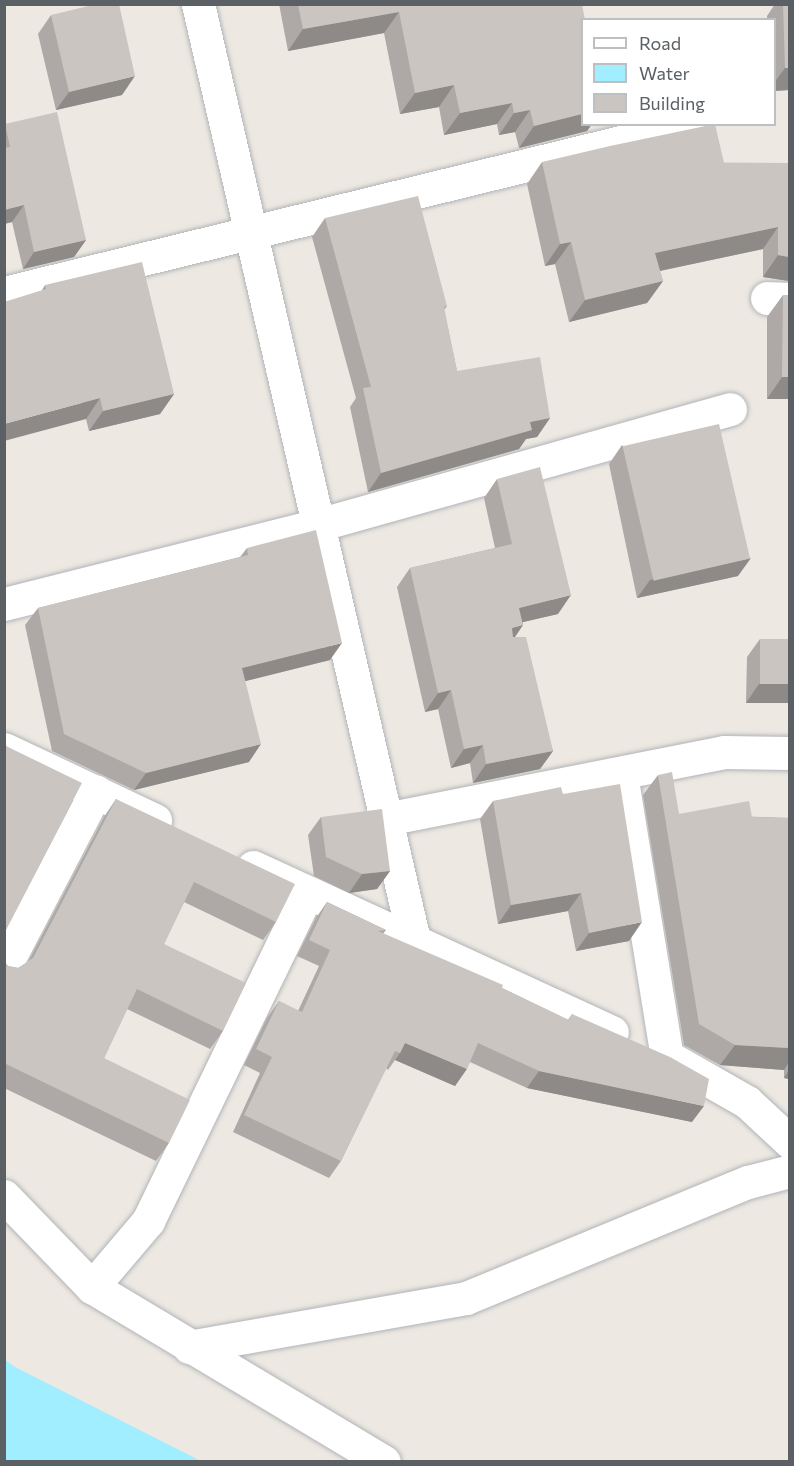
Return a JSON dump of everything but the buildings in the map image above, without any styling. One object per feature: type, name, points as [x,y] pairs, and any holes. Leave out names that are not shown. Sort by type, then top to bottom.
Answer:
[{"type":"street","points":[[198,4],[416,945]]},
{"type":"street","points":[[4,293],[686,126]]},
{"type":"street","points":[[4,604],[318,525],[730,409]]},
{"type":"street","points":[[4,749],[180,832]]},
{"type":"street","points":[[386,819],[724,752],[789,753]]},
{"type":"street","points":[[621,774],[667,1057]]},
{"type":"street","points":[[4,969],[96,791]]},
{"type":"street","points":[[222,852],[416,945],[667,1057],[747,1102],[789,1142]]},
{"type":"street","points":[[92,1287],[148,1221],[307,893]]},
{"type":"street","points":[[189,1347],[466,1298],[748,1182],[789,1171]]},
{"type":"street","points":[[4,1196],[92,1287],[189,1347],[384,1461]]},
{"type":"water","points":[[4,1359],[15,1367],[201,1461],[5,1461]]}]
